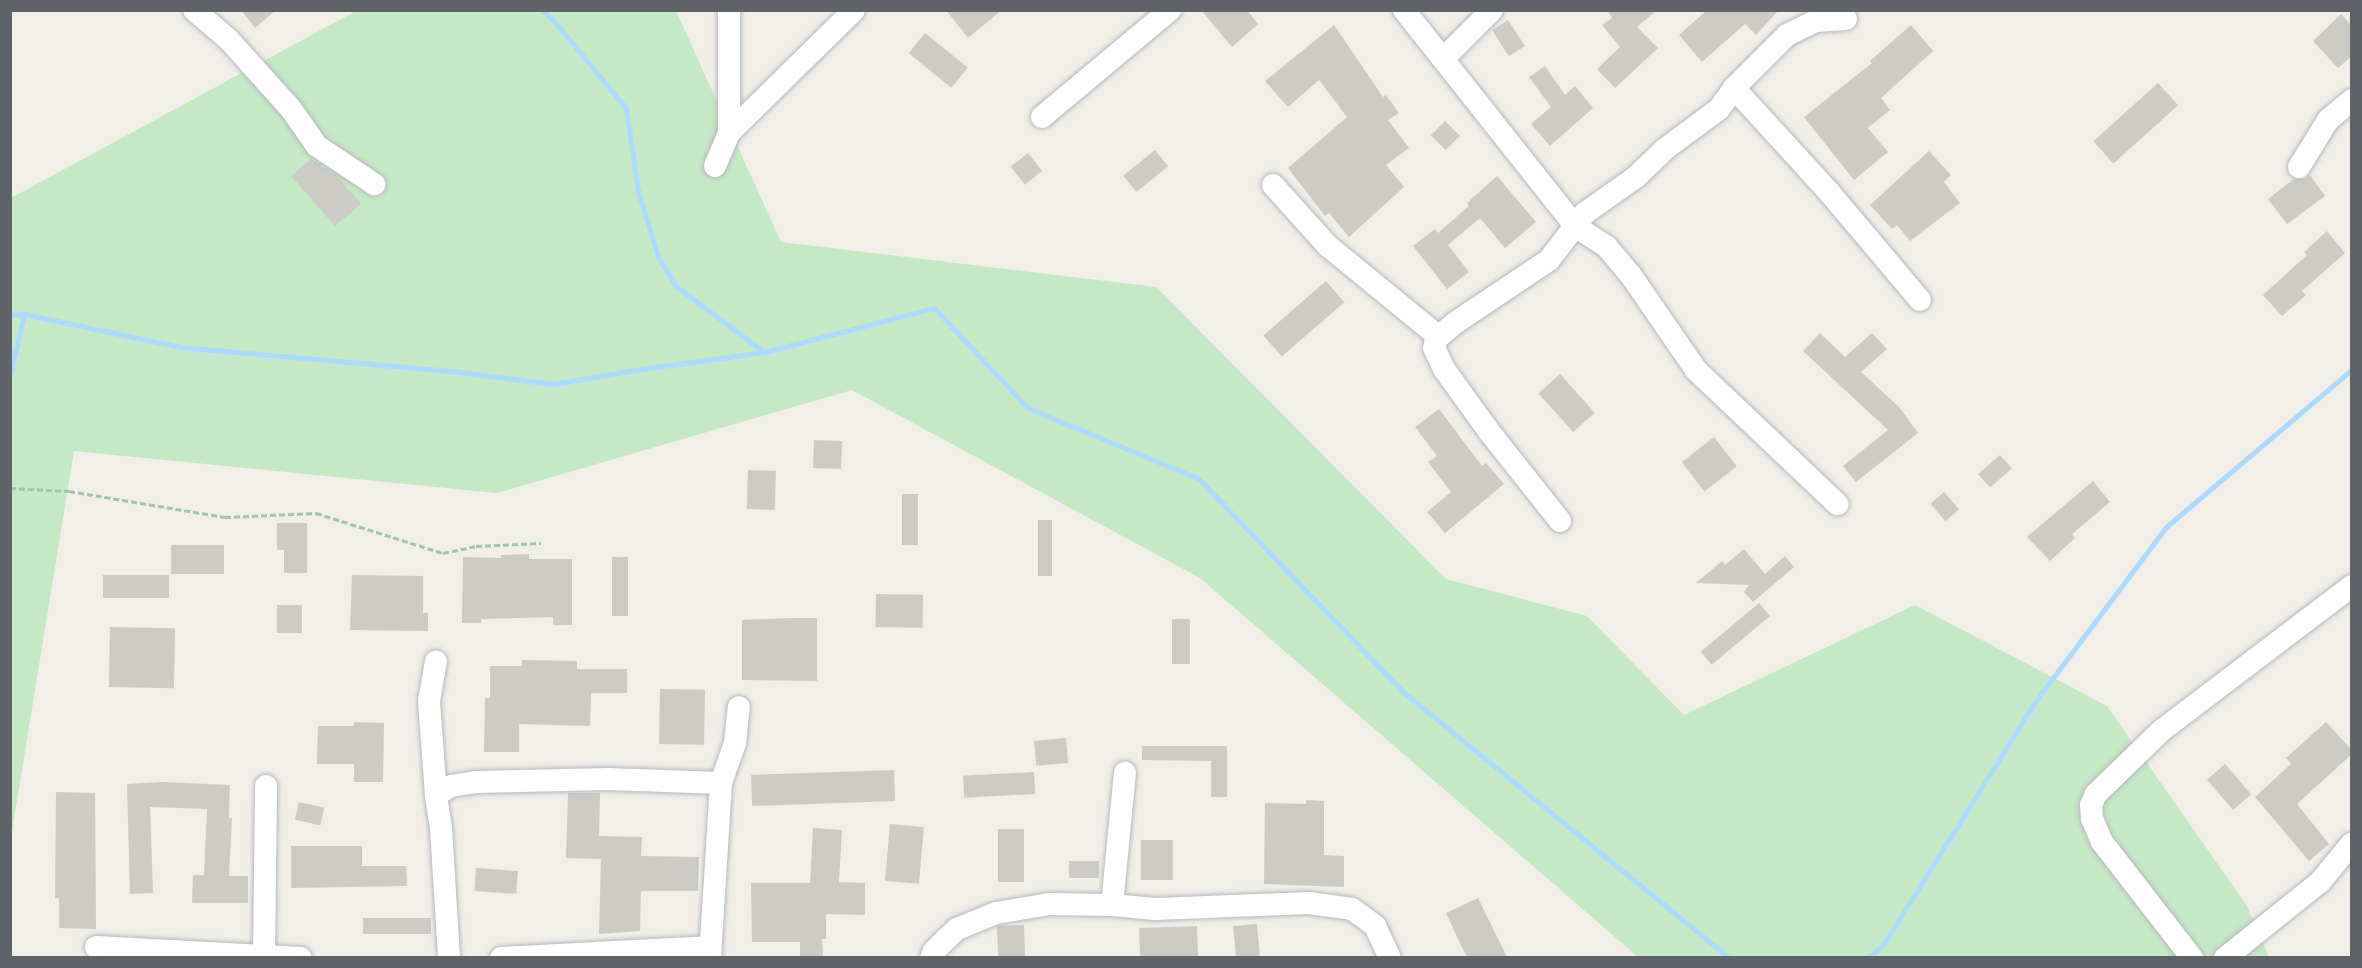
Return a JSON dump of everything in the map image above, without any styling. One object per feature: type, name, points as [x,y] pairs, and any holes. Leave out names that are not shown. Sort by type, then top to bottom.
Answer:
[{"type":"street","points":[[194,10],[236,49],[291,109],[317,146],[374,184]]},
{"type":"street","points":[[729,10],[729,133]]},
{"type":"street","points":[[715,166],[729,133],[854,10]]},
{"type":"street","points":[[1042,117],[1170,10]]},
{"type":"street","points":[[1404,10],[1575,226],[1607,247],[1622,265],[1696,370],[1838,504]]},
{"type":"street","points":[[1443,59],[1492,10]]},
{"type":"street","points":[[1560,521],[1488,430],[1444,369],[1434,348],[1438,336],[1536,270],[1562,246],[1584,213],[1636,177],[1665,149],[1719,109],[1734,88],[1787,35],[1816,21],[1846,19]]},
{"type":"street","points":[[1734,88],[1829,192],[1920,300]]},
{"type":"street","points":[[2299,167],[2328,120],[2352,100]]},
{"type":"street","points":[[1273,185],[1328,246],[1438,336]]},
{"type":"street","points":[[2192,957],[2102,842],[2092,819],[2091,805],[2096,794],[2162,730],[2352,586]]},
{"type":"street","points":[[436,662],[429,701],[436,795],[441,828],[449,957]]},
{"type":"street","points":[[501,957],[709,952],[721,783],[735,743],[739,707]]},
{"type":"street","points":[[1112,905],[1125,773]]},
{"type":"street","points":[[436,795],[450,786],[477,782],[608,779],[721,783]]},
{"type":"street","points":[[264,956],[266,786]]},
{"type":"street","points":[[2226,957],[2320,882],[2352,843]]},
{"type":"street","points":[[932,957],[934,951],[957,929],[996,913],[1050,904],[1172,909],[1309,903],[1352,909],[1375,926],[1390,957]]},
{"type":"street","points":[[96,947],[301,957]]},
{"type":"path","points":[[10,488],[69,490],[225,517],[316,513],[443,553],[476,546],[541,543]]},
{"type":"green space","points":[[356,11],[676,11],[781,242],[1156,287],[1446,579],[1587,616],[1684,715],[1915,605],[2107,706],[2247,906],[2269,957],[1638,957],[1200,578],[852,390],[497,493],[74,451],[11,837],[11,198]]},
{"type":"building","points":[[241,10],[276,10],[255,28]]},
{"type":"building","points":[[946,10],[1002,10],[968,38]]},
{"type":"building","points":[[1201,10],[1247,10],[1258,24],[1232,47]]},
{"type":"building","points":[[1607,10],[1657,10],[1637,27],[1658,48],[1615,88],[1597,69],[1620,47],[1602,25],[1612,18]]},
{"type":"building","points":[[1707,10],[1779,10],[1756,35],[1745,24],[1702,62],[1679,35]]},
{"type":"building","points":[[2341,14],[2352,26],[2352,56],[2338,68],[2313,41]]},
{"type":"building","points":[[1508,20],[1525,46],[1509,56],[1492,30]]},
{"type":"building","points":[[1334,25],[1383,97],[1386,95],[1399,113],[1388,120],[1409,148],[1386,165],[1404,187],[1349,237],[1329,213],[1325,216],[1288,168],[1347,117],[1319,80],[1288,107],[1265,81]]},
{"type":"building","points":[[1911,25],[1933,51],[1881,98],[1890,110],[1868,128],[1888,152],[1854,180],[1804,117],[1872,63],[1870,61]]},
{"type":"building","points":[[925,33],[968,68],[951,88],[909,53]]},
{"type":"building","points":[[1545,66],[1565,95],[1575,86],[1593,108],[1550,146],[1531,124],[1551,107],[1529,77]]},
{"type":"building","points":[[2158,83],[2178,105],[2113,164],[2093,141]]},
{"type":"building","points":[[1445,121],[1460,136],[1446,150],[1431,135]]},
{"type":"building","points":[[1155,150],[1168,166],[1136,192],[1123,176]]},
{"type":"building","points":[[1929,151],[1951,175],[1944,182],[1960,203],[1910,241],[1897,225],[1892,229],[1870,205]]},
{"type":"building","points":[[1028,153],[1042,171],[1025,185],[1011,167]]},
{"type":"building","points":[[311,159],[336,175],[361,204],[335,226],[291,176]]},
{"type":"building","points":[[2310,175],[2325,196],[2287,224],[2268,199],[2294,179],[2305,179]]},
{"type":"building","points":[[1497,176],[1536,222],[1505,248],[1480,218],[1448,245],[1469,272],[1447,289],[1413,246],[1435,229],[1438,233],[1469,206],[1467,203]]},
{"type":"building","points":[[2327,231],[2345,253],[2302,291],[2306,295],[2282,316],[2263,295],[2307,255],[2304,252]]},
{"type":"building","points":[[1326,281],[1344,302],[1282,357],[1263,335]]},
{"type":"building","points":[[1820,333],[1845,357],[1872,333],[1887,349],[1861,372],[1899,407],[1918,433],[1856,482],[1843,466],[1888,430],[1803,351]]},
{"type":"building","points":[[1560,374],[1595,413],[1573,432],[1538,393]]},
{"type":"building","points":[[1439,409],[1482,466],[1486,463],[1504,484],[1445,533],[1427,512],[1451,492],[1428,462],[1437,456],[1415,427]]},
{"type":"building","points":[[1714,437],[1737,466],[1704,491],[1682,462]]},
{"type":"building","points":[[814,440],[842,441],[841,469],[813,468]]},
{"type":"building","points":[[2000,455],[2012,469],[1990,488],[1978,474]]},
{"type":"building","points":[[748,470],[776,471],[775,510],[747,509]]},
{"type":"building","points":[[2093,481],[2110,502],[2072,534],[2075,538],[2050,561],[2027,537]]},
{"type":"building","points":[[1944,492],[1959,509],[1946,521],[1930,504]]},
{"type":"building","points":[[902,494],[918,494],[918,545],[902,545]]},
{"type":"building","points":[[1038,520],[1052,520],[1052,576],[1038,576]]},
{"type":"building","points":[[277,523],[307,523],[307,573],[284,573],[284,550],[277,550]]},
{"type":"building","points":[[171,545],[224,545],[224,574],[171,574]]},
{"type":"building","points":[[1744,549],[1765,574],[1785,556],[1794,567],[1753,602],[1744,592],[1749,585],[1696,583],[1722,561],[1725,565]]},
{"type":"building","points":[[529,554],[529,559],[572,559],[572,625],[553,625],[553,617],[481,619],[481,623],[462,623],[463,557],[501,558],[501,555]]},
{"type":"building","points":[[612,557],[628,557],[628,616],[612,616]]},
{"type":"building","points":[[103,575],[169,575],[169,598],[103,598]]},
{"type":"building","points":[[352,575],[423,576],[423,613],[428,613],[428,631],[350,630]]},
{"type":"building","points":[[876,594],[923,595],[922,628],[875,627]]},
{"type":"building","points":[[1759,603],[1770,616],[1712,665],[1701,652]]},
{"type":"building","points":[[277,605],[302,605],[302,633],[277,633]]},
{"type":"building","points":[[817,618],[817,681],[742,680],[742,620]]},
{"type":"building","points":[[1172,619],[1190,619],[1190,664],[1172,664]]},
{"type":"building","points":[[110,627],[175,628],[174,688],[109,687]]},
{"type":"building","points":[[522,660],[577,661],[577,669],[627,669],[627,693],[591,693],[590,726],[519,724],[519,752],[484,752],[485,698],[490,698],[490,666],[522,666]]},
{"type":"building","points":[[660,689],[705,690],[704,745],[659,744]]},
{"type":"building","points":[[354,722],[384,723],[383,782],[354,782],[354,764],[317,764],[318,726],[354,726]]},
{"type":"building","points":[[2326,722],[2352,750],[2352,754],[2297,804],[2329,844],[2309,861],[2255,797],[2291,764],[2286,758]]},
{"type":"building","points":[[1066,738],[1068,763],[1036,766],[1034,741]]},
{"type":"building","points":[[1142,746],[1227,746],[1227,797],[1211,797],[1211,761],[1142,760]]},
{"type":"building","points":[[2225,764],[2251,794],[2233,810],[2207,780]]},
{"type":"building","points":[[894,770],[895,801],[752,806],[751,775]]},
{"type":"building","points":[[1034,772],[1035,794],[964,798],[963,776]]},
{"type":"building","points":[[162,782],[230,785],[229,818],[232,818],[229,876],[248,876],[248,903],[192,903],[193,875],[204,875],[207,809],[150,807],[153,893],[130,894],[127,784]]},
{"type":"building","points":[[56,792],[95,793],[96,929],[59,928],[59,898],[55,898]]},
{"type":"building","points":[[568,793],[600,793],[599,836],[642,837],[641,856],[699,857],[698,891],[641,891],[640,931],[599,934],[601,859],[566,858]]},
{"type":"building","points":[[1306,800],[1324,801],[1324,855],[1344,856],[1344,887],[1264,884],[1265,803],[1306,804]]},
{"type":"building","points":[[299,802],[324,808],[320,825],[295,820]]},
{"type":"building","points":[[890,824],[924,827],[919,884],[885,881]]},
{"type":"building","points":[[813,828],[842,830],[839,882],[865,883],[865,915],[826,914],[826,939],[822,939],[823,957],[800,957],[800,942],[752,942],[751,883],[810,883]]},
{"type":"building","points":[[998,829],[1024,829],[1024,882],[998,882]]},
{"type":"building","points":[[1141,840],[1173,840],[1173,880],[1141,880]]},
{"type":"building","points":[[291,846],[362,846],[362,866],[406,866],[407,886],[291,888]]},
{"type":"building","points":[[1069,861],[1099,861],[1099,878],[1069,878]]},
{"type":"building","points":[[476,868],[518,871],[516,894],[474,891]]},
{"type":"building","points":[[1478,898],[1507,957],[1467,957],[1459,941],[1446,913]]},
{"type":"building","points":[[363,918],[431,918],[431,934],[363,934]]},
{"type":"building","points":[[1257,924],[1260,957],[1236,958],[1233,926]]},
{"type":"building","points":[[1024,925],[1025,957],[998,958],[997,926]]},
{"type":"building","points":[[1197,926],[1198,957],[1140,958],[1139,928]]},
{"type":"waterway","points":[[542,10],[554,21],[626,108],[638,191],[658,257],[677,287],[764,352]]},
{"type":"waterway","points":[[10,314],[24,314],[181,347],[459,372],[553,384],[764,352],[934,308],[1028,408],[1199,479],[1402,691],[1729,958]]},
{"type":"waterway","points":[[10,375],[24,314]]},
{"type":"waterway","points":[[1868,958],[1883,945],[2037,699],[2166,527],[2352,369]]}]
